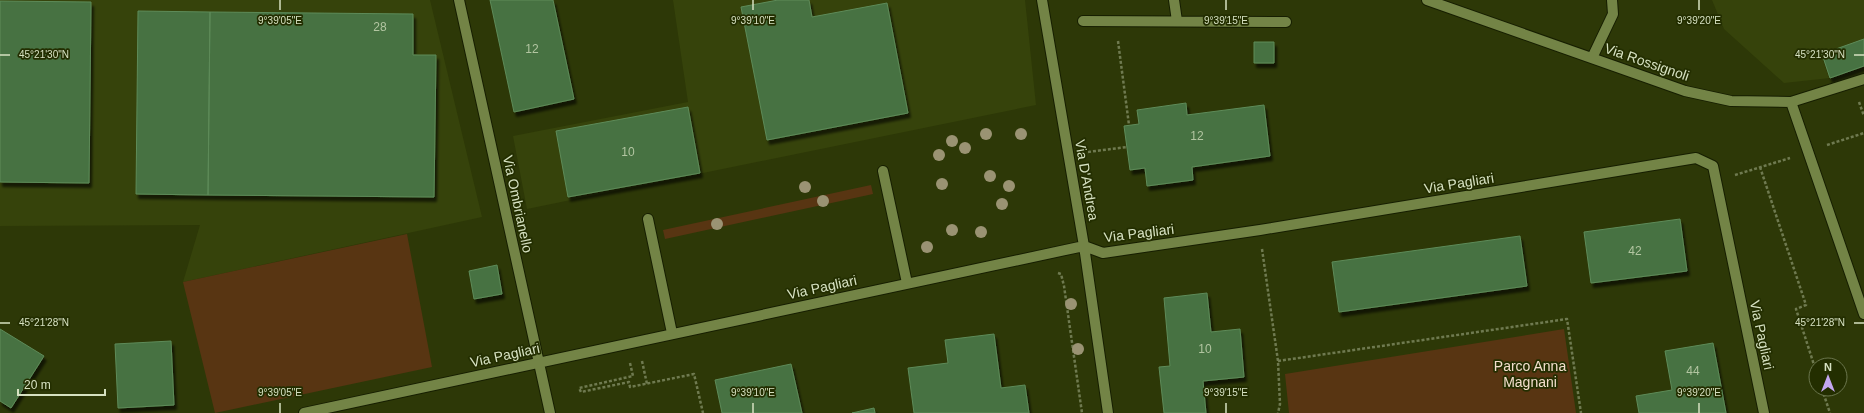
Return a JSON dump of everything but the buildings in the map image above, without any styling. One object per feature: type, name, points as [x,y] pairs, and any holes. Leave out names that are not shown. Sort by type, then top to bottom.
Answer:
[{"type":"street","name":"Via Ombrianello","points":[[459,0],[550,413]]},
{"type":"street","name":"Via D'Andrea","points":[[1042,0],[1084,246],[1108,413]]},
{"type":"street","points":[[1174,0],[1177,22]]},
{"type":"street","name":"Via Rossignoli","points":[[1427,0],[1685,91],[1732,101],[1791,102],[1864,79]]},
{"type":"street","points":[[1592,58],[1613,14],[1612,0]]},
{"type":"street","points":[[1083,21],[1286,22]]},
{"type":"street","points":[[1791,102],[1864,314]]},
{"type":"street","name":"Via Pagliari","points":[[304,413],[1084,246],[1103,253],[1260,230],[1696,158],[1713,166],[1764,413]]},
{"type":"street","points":[[883,171],[907,283]]},
{"type":"street","points":[[648,219],[672,334]]},
{"type":"path","points":[[1115,21],[1129,125]]},
{"type":"path","points":[[1068,153],[1090,152],[1127,147]]},
{"type":"path","points":[[1760,167],[1806,305],[1796,309],[1811,357]]},
{"type":"path","points":[[1260,230],[1278,362],[1280,404],[1278,413]]},
{"type":"path","points":[[1053,272],[1062,274],[1082,413]]},
{"type":"path","points":[[1278,362],[1567,319],[1582,413]]},
{"type":"path","points":[[626,343],[633,376],[579,388],[581,392],[629,382],[630,387],[694,374],[703,413]]},
{"type":"path","points":[[1825,397],[1830,413]]},
{"type":"shaded area","points":[[0,0],[430,0],[482,217],[183,282],[200,225],[0,226]]},
{"type":"shaded area","points":[[673,0],[1025,0],[1036,105],[527,209],[513,136],[688,102]]},
{"type":"shaded area","points":[[1712,0],[1864,0],[1864,66],[1830,78],[1784,83],[1724,29]]},
{"type":"green space","points":[[871,185],[873,194],[665,239],[663,230]]},
{"type":"green space","points":[[407,234],[432,367],[215,413],[183,282]]},
{"type":"green space","name":"Parco Anna Magnani","points":[[1564,329],[1576,413],[1289,413],[1285,374]]}]
